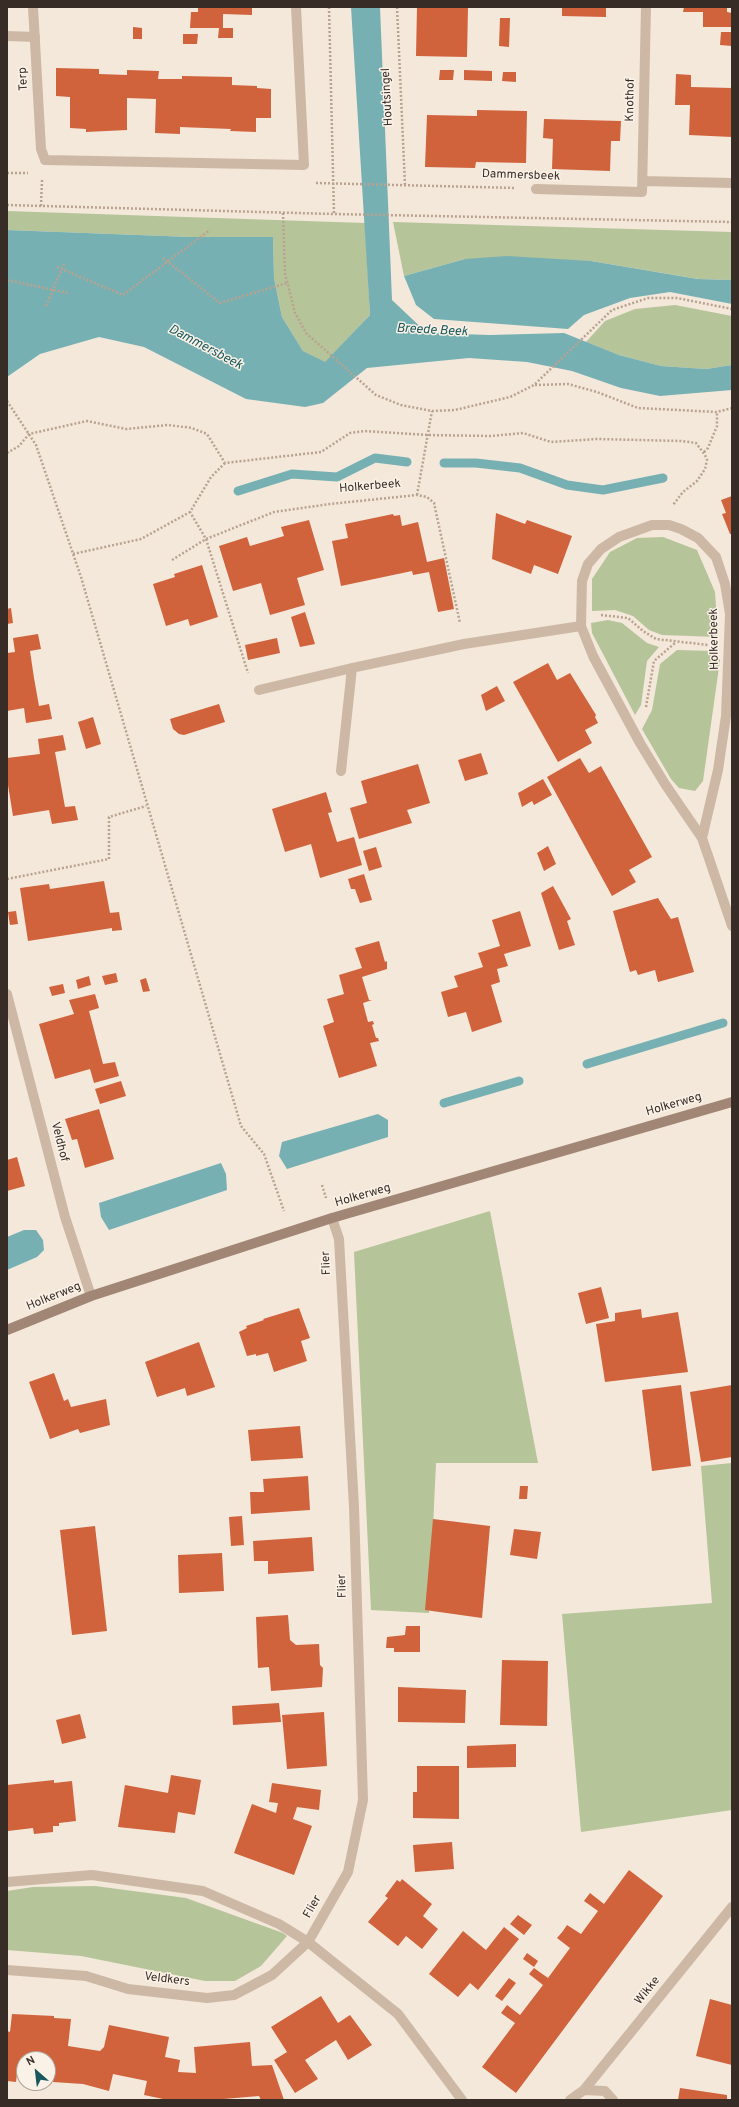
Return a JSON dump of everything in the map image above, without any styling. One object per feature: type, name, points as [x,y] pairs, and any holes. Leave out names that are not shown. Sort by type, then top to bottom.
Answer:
[{"type":"street","name":"Terp","points":[[33,7],[41,149],[46,160],[304,165]]},
{"type":"street","points":[[296,7],[304,165]]},
{"type":"street","name":"Knothof","points":[[642,192],[646,7]]},
{"type":"street","points":[[7,36],[34,37]]},
{"type":"street","points":[[643,181],[732,183]]},
{"type":"street","name":"Dammersbeek","points":[[536,189],[642,192]]},
{"type":"street","name":"Holkerbeek","points":[[702,838],[718,770],[726,716],[730,647],[730,614],[725,584],[716,557],[698,538],[681,529],[669,525],[652,525],[634,530],[601,549],[588,564],[582,581],[581,621],[593,656],[631,726],[665,784],[702,838],[732,926]]},
{"type":"street","points":[[259,690],[464,644],[581,621]]},
{"type":"street","points":[[341,772],[352,668]]},
{"type":"street","name":"Veldhof","points":[[7,994],[65,1217],[91,1296]]},
{"type":"street","name":"Holkerweg","points":[[7,1330],[91,1296],[332,1218],[732,1102]]},
{"type":"street","name":"Flier","points":[[308,1942],[348,1872],[363,1800],[354,1507],[339,1239],[332,1218]]},
{"type":"street","points":[[7,1882],[92,1875],[203,1891],[279,1924],[308,1942],[398,2014],[462,2100]]},
{"type":"street","name":"Wikke","points":[[570,2100],[584,2090],[732,1907]]},
{"type":"street","name":"Veldkers","points":[[7,1970],[86,1976],[128,1988],[207,1998],[234,1995],[272,1975],[308,1942]]},
{"type":"street","points":[[584,2090],[605,2091],[613,2100]]},
{"type":"path","points":[[328,7],[334,214]]},
{"type":"path","name":"Houtsingel","points":[[397,7],[406,185]]},
{"type":"path","points":[[304,165],[304,182],[334,183]]},
{"type":"path","name":"Dammersbeek","points":[[334,183],[536,189]]},
{"type":"path","points":[[7,205],[401,216],[641,219],[732,222]]},
{"type":"path","points":[[282,213],[287,283],[295,312],[306,333],[376,395],[401,405],[432,411],[455,410],[510,397],[534,384],[612,310],[648,298],[677,298],[732,309]]},
{"type":"path","points":[[57,267],[123,294],[210,230]]},
{"type":"path","points":[[163,258],[220,303],[287,283]]},
{"type":"path","points":[[46,306],[64,264]]},
{"type":"path","points":[[7,280],[68,293]]},
{"type":"path","points":[[534,384],[568,384],[597,392],[638,408],[717,412],[732,408]]},
{"type":"path","points":[[7,402],[36,445],[73,554],[241,1126],[264,1154],[291,1232]]},
{"type":"path","points":[[417,495],[432,411]]},
{"type":"path","points":[[704,452],[708,448],[717,426],[717,412]]},
{"type":"path","points":[[7,453],[19,446],[29,434],[87,421],[126,429],[168,425],[192,428],[207,434],[225,463]]},
{"type":"path","points":[[73,554],[141,539],[190,512],[211,477],[225,463],[321,452],[350,433],[365,431],[427,436],[491,436],[522,433],[551,442],[597,439],[681,441],[696,443],[704,452],[707,460],[705,469],[697,481],[683,492],[673,505],[669,525]]},
{"type":"path","name":"Holkerbeek","points":[[172,560],[206,539],[274,512],[330,504],[417,495],[427,496],[434,503],[464,644]]},
{"type":"path","points":[[190,512],[206,539],[249,677],[259,690]]},
{"type":"path","points":[[581,621],[604,614],[628,618],[643,631],[656,639],[676,643],[730,647]]},
{"type":"path","points":[[631,726],[644,718],[654,661],[676,643]]},
{"type":"path","points":[[7,879],[109,859],[109,817],[146,806]]},
{"type":"green space","points":[[7,211],[365,223],[370,315],[325,363],[303,351],[282,317],[274,278],[273,237],[191,237],[7,230]]},
{"type":"green space","points":[[393,222],[732,232],[732,280],[699,279],[591,261],[465,259],[404,276]]},
{"type":"green space","points":[[675,305],[732,316],[732,365],[706,369],[661,366],[619,355],[586,342],[605,321],[635,309]]},
{"type":"green space","points":[[663,537],[697,550],[715,592],[718,637],[662,635],[649,630],[633,616],[615,610],[592,611],[592,579],[610,552],[637,538]]},
{"type":"green space","points":[[608,620],[622,623],[647,643],[659,647],[647,661],[641,705],[635,715],[592,633],[591,623]]},
{"type":"green space","points":[[677,650],[713,651],[720,660],[703,781],[695,791],[679,788],[671,779],[642,729],[652,710],[660,664]]},
{"type":"green space","points":[[490,1211],[538,1463],[436,1463],[429,1613],[371,1610],[354,1252]]},
{"type":"green space","points":[[732,1463],[732,1810],[581,1832],[562,1614],[712,1603],[701,1466]]},
{"type":"green space","points":[[95,1886],[186,1898],[283,1933],[287,1936],[261,1966],[235,1981],[205,1981],[81,1956],[7,1950],[7,1891],[33,1887]]},
{"type":"water","points":[[351,7],[380,7],[392,300],[427,333],[490,335],[564,333],[619,355],[661,366],[706,369],[732,365],[732,390],[660,396],[621,388],[572,371],[527,362],[469,358],[367,368],[323,403],[305,407],[246,399],[144,347],[99,337],[40,354],[7,377],[7,230],[191,237],[273,237],[274,278],[282,317],[303,351],[325,362],[370,315]]},
{"type":"water","points":[[507,256],[591,261],[698,279],[732,280],[732,304],[670,292],[630,298],[584,315],[568,329],[434,319],[416,305],[404,276],[465,259]]},
{"type":"water","points":[[378,1114],[388,1120],[388,1137],[287,1169],[279,1156],[282,1142]]},
{"type":"water","points":[[221,1163],[226,1174],[227,1190],[109,1230],[101,1217],[99,1203]]},
{"type":"water","points":[[24,1230],[36,1230],[43,1240],[44,1250],[37,1257],[7,1270],[7,1237]]},
{"type":"building","points":[[198,7],[252,7],[252,15],[223,14],[223,28],[233,28],[233,38],[218,38],[219,28],[190,28],[191,12],[198,12]]},
{"type":"building","points":[[417,7],[468,7],[467,57],[416,56]]},
{"type":"building","points":[[562,7],[606,7],[606,17],[562,16]]},
{"type":"building","points":[[684,7],[727,7],[727,12],[732,13],[732,27],[703,27],[703,12],[683,12]]},
{"type":"building","points":[[500,18],[510,18],[509,47],[499,46]]},
{"type":"building","points":[[133,27],[142,28],[142,39],[133,39]]},
{"type":"building","points":[[721,32],[732,32],[732,46],[720,45]]},
{"type":"building","points":[[183,34],[198,34],[197,44],[183,44]]},
{"type":"building","points":[[56,68],[99,69],[99,74],[127,75],[127,70],[159,71],[158,79],[182,79],[182,76],[232,77],[232,85],[257,86],[257,88],[271,89],[271,118],[256,118],[256,132],[230,131],[231,129],[180,127],[180,134],[155,133],[156,99],[127,98],[127,130],[86,132],[86,129],[70,128],[70,97],[56,96]]},
{"type":"building","points":[[440,70],[454,70],[453,80],[439,80]]},
{"type":"building","points":[[464,70],[492,71],[492,81],[464,80]]},
{"type":"building","points":[[503,72],[516,72],[516,82],[502,81]]},
{"type":"building","points":[[676,74],[691,75],[691,87],[732,88],[732,137],[689,135],[690,105],[675,105]]},
{"type":"building","points":[[477,110],[527,111],[526,163],[476,162],[475,168],[425,167],[427,115],[477,116]]},
{"type":"building","points":[[544,119],[621,121],[620,141],[611,141],[610,171],[552,169],[553,139],[543,138]]},
{"type":"building","points":[[732,496],[732,534],[730,534],[722,514],[726,513],[721,500]]},
{"type":"building","points":[[496,513],[525,524],[527,520],[572,536],[558,574],[534,565],[531,574],[492,559]]},
{"type":"building","points":[[393,514],[394,516],[400,515],[402,526],[418,522],[427,562],[444,558],[454,609],[438,612],[429,572],[413,575],[412,571],[341,586],[332,541],[348,538],[345,524]]},
{"type":"building","points":[[309,520],[324,570],[297,578],[305,605],[270,615],[261,583],[233,591],[219,546],[247,537],[250,546],[284,536],[281,527]]},
{"type":"building","points":[[202,565],[218,617],[190,626],[188,619],[166,626],[153,584],[175,577],[174,574]]},
{"type":"building","points":[[11,608],[13,623],[7,624],[7,609]]},
{"type":"building","points":[[305,612],[315,644],[300,647],[291,617]]},
{"type":"building","points":[[38,634],[41,649],[30,651],[34,678],[39,706],[49,704],[52,719],[26,723],[24,708],[7,711],[7,653],[15,652],[13,638]]},
{"type":"building","points":[[277,638],[280,653],[248,660],[245,645]]},
{"type":"building","points":[[548,663],[557,680],[570,673],[596,715],[595,717],[598,723],[585,730],[592,743],[558,762],[513,682]]},
{"type":"building","points":[[497,686],[505,701],[486,711],[481,695]]},
{"type":"building","points":[[219,704],[225,722],[184,735],[179,734],[173,729],[170,719]]},
{"type":"building","points":[[93,717],[101,744],[86,749],[78,722]]},
{"type":"building","points":[[63,735],[66,750],[55,752],[65,807],[75,806],[78,820],[52,824],[49,810],[13,816],[7,779],[7,758],[40,754],[38,739]]},
{"type":"building","points":[[481,753],[488,774],[465,781],[458,760]]},
{"type":"building","points":[[580,758],[589,773],[601,766],[652,857],[629,870],[636,882],[612,896],[547,777]]},
{"type":"building","points":[[418,764],[430,803],[407,810],[412,823],[359,839],[350,808],[367,803],[361,781]]},
{"type":"building","points":[[543,779],[552,795],[534,805],[532,801],[522,807],[518,793]]},
{"type":"building","points":[[326,792],[332,812],[328,813],[337,842],[354,837],[362,865],[320,878],[311,844],[285,852],[272,809]]},
{"type":"building","points":[[548,846],[556,864],[544,871],[537,853]]},
{"type":"building","points":[[376,847],[382,867],[369,871],[363,851]]},
{"type":"building","points":[[364,874],[372,900],[360,903],[355,889],[351,889],[348,879]]},
{"type":"building","points":[[104,881],[110,913],[119,912],[122,930],[112,931],[112,928],[28,941],[20,888],[49,884],[50,889]]},
{"type":"building","points":[[553,886],[571,919],[567,921],[575,945],[559,950],[541,893]]},
{"type":"building","points":[[658,898],[671,919],[678,917],[694,972],[658,982],[655,970],[638,975],[636,970],[630,972],[613,911]]},
{"type":"building","points":[[16,911],[18,924],[10,925],[8,912]]},
{"type":"building","points":[[520,911],[531,946],[504,954],[508,966],[497,969],[500,982],[491,985],[502,1022],[472,1032],[466,1012],[448,1017],[441,992],[458,987],[454,976],[483,967],[478,953],[500,946],[492,920]]},
{"type":"building","points":[[379,941],[385,962],[387,961],[387,969],[362,977],[369,1000],[372,1000],[363,1003],[368,1022],[373,1021],[374,1024],[372,1025],[376,1038],[378,1038],[379,1041],[370,1043],[377,1066],[339,1078],[323,1026],[334,1022],[327,999],[344,994],[339,975],[362,968],[355,948]]},
{"type":"building","points":[[116,973],[118,982],[105,985],[102,976]]},
{"type":"building","points":[[89,976],[91,985],[78,989],[76,980]]},
{"type":"building","points":[[146,978],[150,991],[143,992],[140,980]]},
{"type":"building","points":[[63,984],[65,993],[52,996],[49,987]]},
{"type":"building","points":[[95,994],[99,1008],[89,1011],[103,1064],[115,1062],[119,1076],[94,1083],[90,1069],[55,1079],[39,1024],[74,1014],[69,1000]]},
{"type":"building","points":[[121,1081],[126,1096],[100,1104],[95,1089]]},
{"type":"building","points":[[99,1109],[114,1159],[85,1168],[77,1139],[72,1140],[65,1119]]},
{"type":"building","points":[[17,1157],[25,1186],[7,1191],[7,1160]]},
{"type":"building","points":[[601,1287],[609,1318],[586,1324],[578,1293]]},
{"type":"building","points":[[299,1308],[310,1338],[301,1341],[307,1361],[274,1372],[268,1353],[256,1356],[256,1354],[247,1356],[239,1332],[247,1328],[246,1326],[264,1320],[263,1319]]},
{"type":"building","points":[[641,1309],[642,1318],[678,1312],[688,1372],[605,1382],[596,1324],[615,1321],[615,1313]]},
{"type":"building","points":[[199,1342],[215,1387],[187,1396],[185,1388],[157,1397],[145,1362]]},
{"type":"building","points":[[54,1373],[64,1401],[68,1399],[71,1407],[106,1399],[110,1425],[80,1433],[78,1429],[50,1439],[29,1382]]},
{"type":"building","points":[[681,1385],[691,1466],[652,1471],[642,1390]]},
{"type":"building","points":[[732,1385],[732,1457],[701,1462],[690,1392]]},
{"type":"building","points":[[300,1426],[303,1458],[251,1461],[248,1430]]},
{"type":"building","points":[[308,1476],[310,1510],[251,1514],[250,1492],[264,1492],[263,1479]]},
{"type":"building","points":[[520,1486],[528,1486],[527,1499],[519,1499]]},
{"type":"building","points":[[242,1516],[244,1545],[231,1546],[229,1517]]},
{"type":"building","points":[[433,1519],[490,1526],[482,1618],[425,1610]]},
{"type":"building","points":[[95,1526],[107,1631],[72,1635],[60,1530]]},
{"type":"building","points":[[514,1529],[541,1532],[537,1559],[510,1555]]},
{"type":"building","points":[[312,1537],[314,1571],[268,1574],[268,1561],[254,1561],[253,1541]]},
{"type":"building","points":[[222,1553],[224,1591],[179,1593],[178,1555]]},
{"type":"building","points":[[288,1615],[290,1640],[296,1645],[319,1644],[320,1665],[323,1668],[322,1687],[271,1691],[269,1667],[258,1668],[256,1617]]},
{"type":"building","points":[[406,1626],[420,1626],[420,1652],[394,1652],[394,1648],[386,1648],[387,1637],[405,1635]]},
{"type":"building","points":[[502,1660],[548,1661],[547,1726],[500,1725]]},
{"type":"building","points":[[398,1687],[466,1690],[465,1723],[398,1722]]},
{"type":"building","points":[[279,1703],[281,1722],[233,1725],[232,1706]]},
{"type":"building","points":[[324,1712],[327,1766],[287,1769],[282,1715]]},
{"type":"building","points":[[80,1714],[86,1738],[62,1744],[56,1720]]},
{"type":"building","points":[[516,1744],[516,1767],[467,1768],[467,1746]]},
{"type":"building","points":[[417,1766],[459,1766],[459,1819],[413,1818],[413,1792],[417,1792]]},
{"type":"building","points":[[171,1775],[201,1780],[195,1815],[178,1812],[175,1833],[118,1827],[125,1785],[168,1793]]},
{"type":"building","points":[[54,1780],[54,1783],[72,1781],[76,1821],[59,1823],[59,1826],[53,1826],[53,1832],[34,1834],[33,1828],[8,1831],[7,1785]]},
{"type":"building","points":[[272,1783],[321,1790],[319,1810],[297,1807],[293,1819],[312,1826],[294,1875],[234,1853],[252,1804],[276,1813],[278,1803],[269,1802]]},
{"type":"building","points":[[452,1842],[454,1869],[415,1872],[413,1845]]},
{"type":"building","points":[[629,1870],[663,1896],[516,2093],[482,2067],[515,2023],[501,2013],[507,2005],[520,2015],[543,1985],[529,1974],[534,1968],[548,1978],[570,1948],[557,1938],[567,1925],[581,1934],[598,1911],[584,1901],[590,1893],[604,1904]]},
{"type":"building","points":[[402,1879],[432,1904],[423,1916],[438,1929],[422,1949],[406,1936],[398,1946],[368,1922],[388,1898],[385,1896],[397,1880],[400,1882]]},
{"type":"building","points":[[518,1915],[532,1925],[524,1935],[510,1924]]},
{"type":"building","points":[[504,1927],[519,1939],[478,1990],[470,1983],[458,1997],[429,1974],[463,1931],[486,1950]]},
{"type":"building","points":[[527,1953],[538,1961],[534,1967],[523,1959]]},
{"type":"building","points":[[509,1978],[516,1983],[502,2001],[495,1996]]},
{"type":"building","points":[[321,1996],[338,2023],[350,2015],[372,2045],[348,2060],[336,2040],[305,2060],[318,2079],[295,2093],[274,2060],[287,2052],[271,2027]]},
{"type":"building","points":[[710,1999],[732,2005],[732,2065],[696,2056]]},
{"type":"building","points":[[12,2014],[54,2016],[54,2018],[71,2019],[68,2046],[100,2051],[104,2047],[109,2025],[169,2037],[165,2057],[180,2060],[178,2072],[196,2073],[194,2047],[250,2042],[252,2066],[272,2065],[284,2100],[261,2100],[259,2096],[212,2100],[168,2100],[144,2095],[147,2081],[113,2074],[109,2091],[83,2084],[56,2082],[56,2051],[16,2051],[16,2082],[7,2081],[7,2031],[10,2032]]},
{"type":"building","points":[[680,2088],[727,2095],[727,2100],[678,2100]]},
{"type":"waterway","points":[[238,491],[292,474],[337,477],[375,458],[407,462]]},
{"type":"waterway","points":[[444,463],[476,463],[520,468],[567,485],[603,490],[663,478]]},
{"type":"waterway","points":[[587,1064],[723,1023]]},
{"type":"waterway","points":[[444,1103],[519,1081]]},
{"type":"water label","name":"Breede Beek","points":[[432,331]]}]
